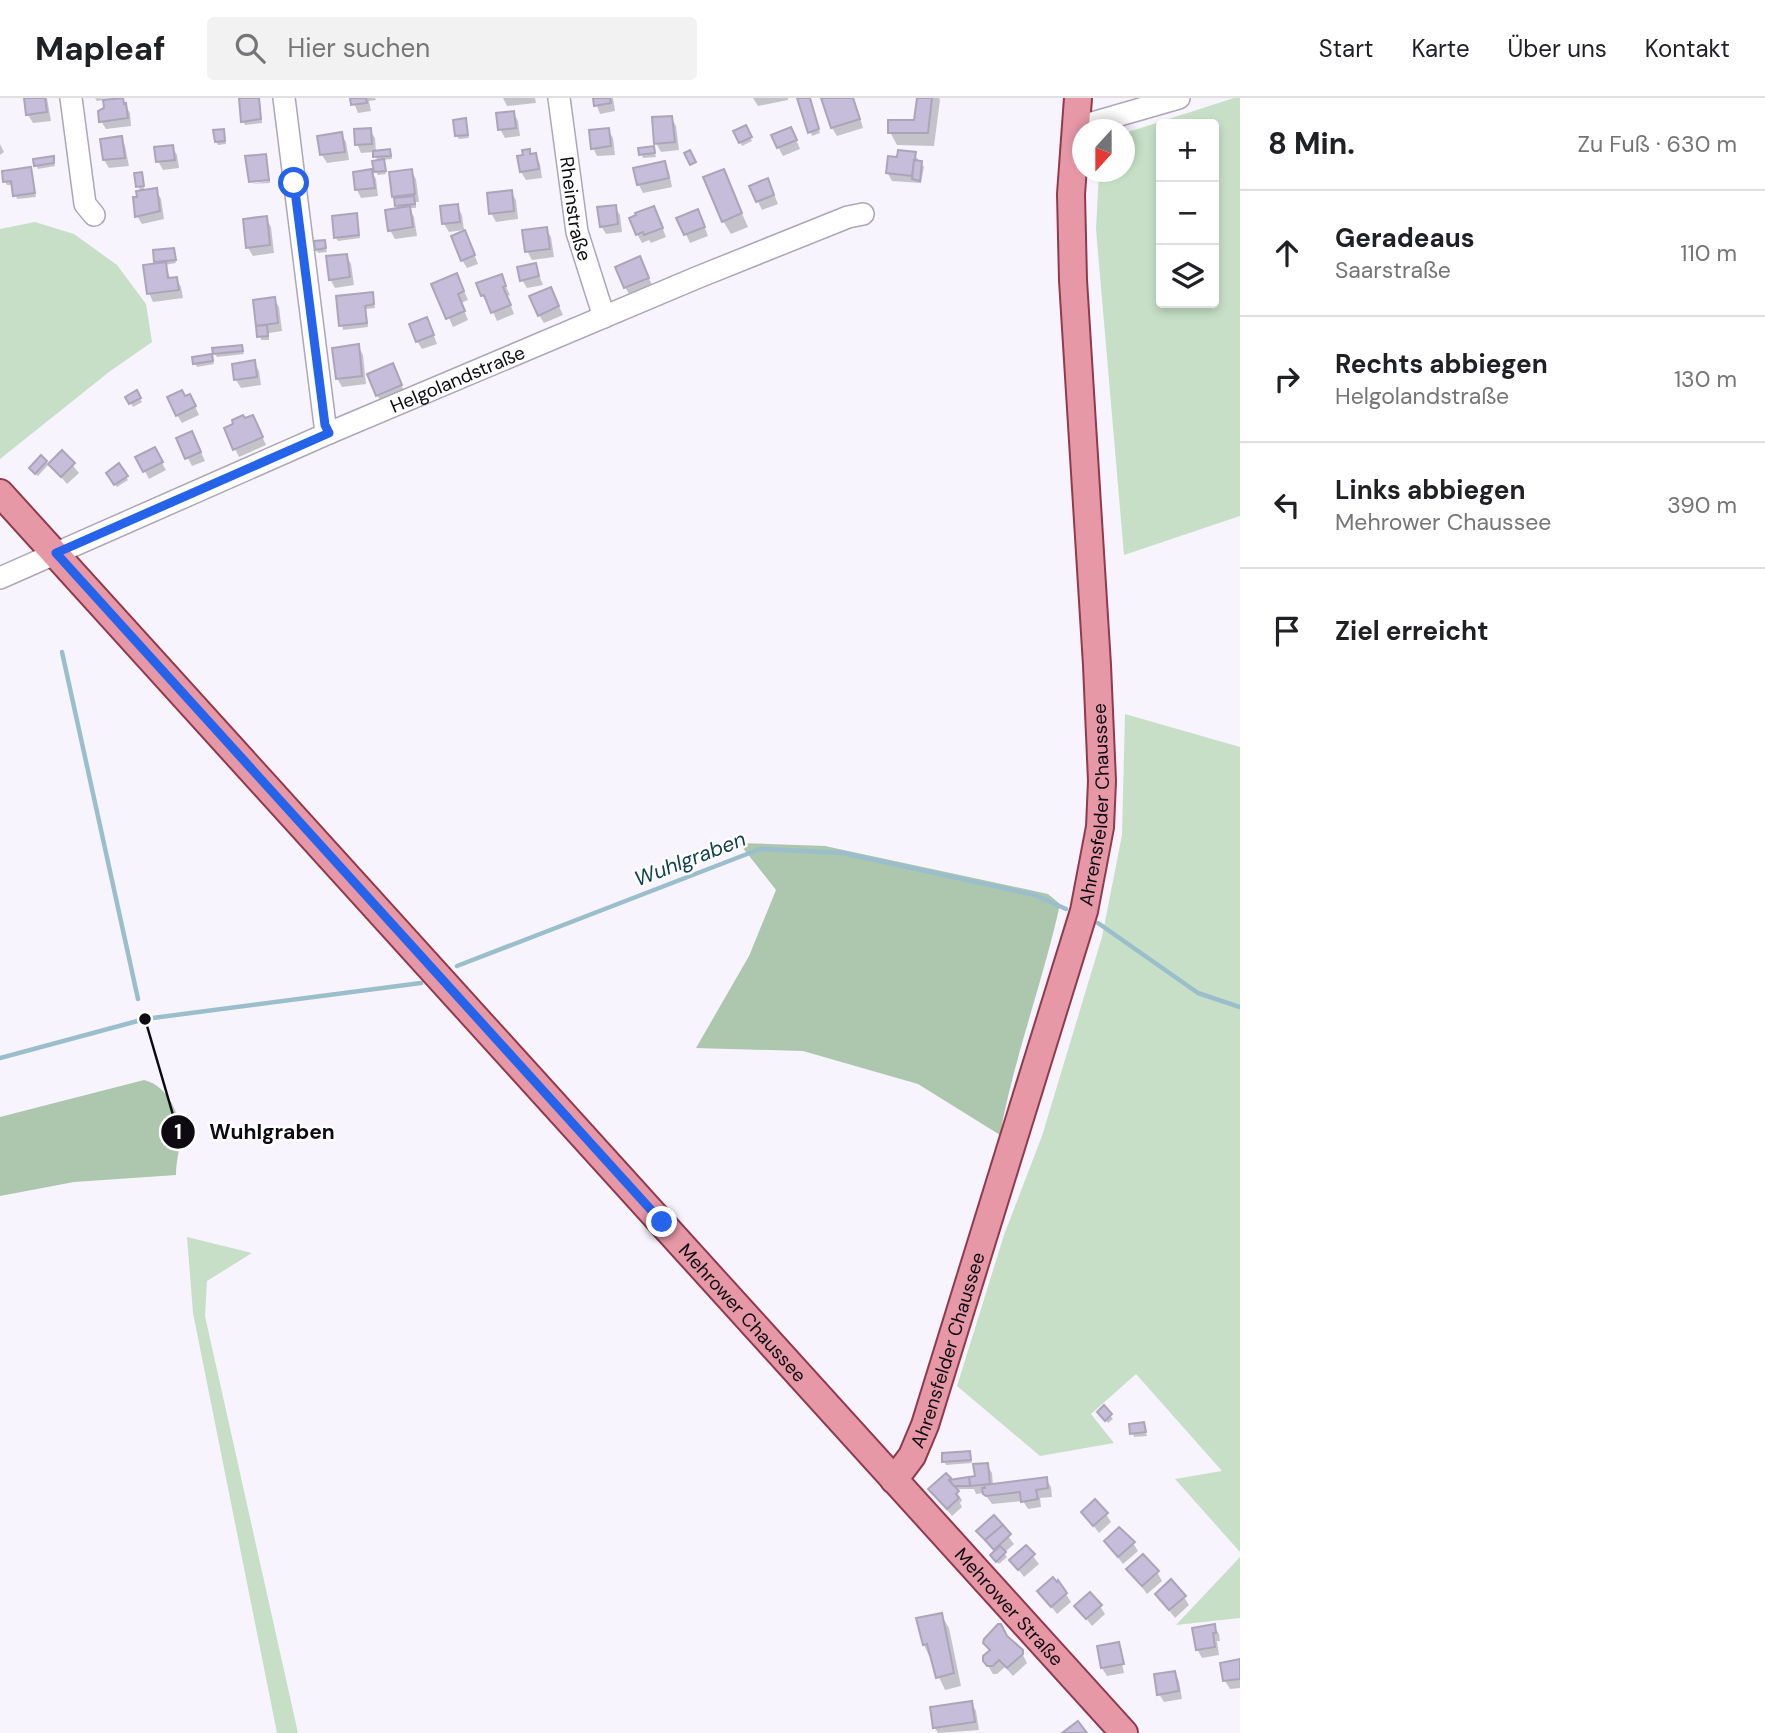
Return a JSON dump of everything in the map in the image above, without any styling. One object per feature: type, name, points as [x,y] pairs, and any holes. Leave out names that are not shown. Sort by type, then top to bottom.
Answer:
[{"type":"main road","name":"Ahrensfelder Chaussee","points":[[894,1480],[912,1456],[925,1425],[1084,911],[1100,827],[1102,781],[1097,665],[1073,280],[1071,194],[1076,110]]},
{"type":"main road","name":"Mehrower Chaussee","points":[[0,493],[894,1480]]},
{"type":"main road","name":"Mehrower Straße","points":[[894,1480],[1124,1733]]},
{"type":"street","points":[[71,98],[85,204],[94,215]]},
{"type":"street","points":[[284,98],[325,425],[329,433]]},
{"type":"street","name":"Rheinstraße","points":[[559,98],[577,232],[604,317]]},
{"type":"street","points":[[1076,110],[1092,123],[1179,98]]},
{"type":"street","name":"Helgolandstraße","points":[[0,578],[329,433],[604,317],[822,227],[863,214]]},
{"type":"green space","points":[[1240,98],[1240,516],[1124,555],[1096,229],[1098,182],[1135,182],[1135,130],[1156,123],[1156,308],[1219,308],[1219,119],[1169,119]]},
{"type":"green space","points":[[35,222],[74,234],[117,265],[146,304],[152,342],[109,372],[0,459],[0,229]]},
{"type":"green space","points":[[1125,714],[1240,747],[1240,1552],[1175,1479],[1222,1471],[1136,1374],[1091,1414],[1114,1443],[1040,1456],[957,1386],[1004,1235],[1042,1136],[1102,937],[1122,835]]},
{"type":"green space","points":[[739,843],[825,846],[1048,894],[1060,904],[1000,1135],[918,1084],[803,1051],[696,1048],[749,956],[776,890]]},
{"type":"green space","points":[[144,1080],[153,1083],[167,1096],[176,1113],[180,1142],[176,1175],[74,1182],[0,1196],[0,1117]]},
{"type":"green space","points":[[187,1237],[252,1253],[207,1281],[205,1316],[298,1733],[277,1733],[193,1313]]},
{"type":"green space","points":[[1240,1557],[1240,1618],[1176,1625]]},
{"type":"building","points":[[24,98],[45,98],[47,112],[26,115]]},
{"type":"building","points":[[123,98],[128,118],[99,122],[98,111],[104,108],[103,100]]},
{"type":"building","points":[[239,98],[259,98],[261,119],[241,122]]},
{"type":"building","points":[[350,98],[366,98],[367,103],[351,105]]},
{"type":"building","points":[[593,98],[610,98],[611,103],[594,106]]},
{"type":"building","points":[[797,98],[810,98],[819,129],[808,133]]},
{"type":"building","points":[[821,98],[853,98],[860,119],[831,128]]},
{"type":"building","points":[[917,98],[932,98],[928,133],[888,133],[888,120],[914,120]]},
{"type":"building","points":[[514,111],[516,128],[498,130],[496,113]]},
{"type":"building","points":[[672,116],[675,142],[654,144],[652,117]]},
{"type":"building","points":[[466,118],[468,135],[455,136],[453,120]]},
{"type":"building","points":[[746,125],[752,137],[739,143],[733,131]]},
{"type":"building","points":[[791,127],[797,140],[777,148],[771,135]]},
{"type":"building","points":[[371,128],[372,144],[355,145],[354,129]]},
{"type":"building","points":[[609,128],[611,146],[591,149],[589,130]]},
{"type":"building","points":[[224,129],[225,141],[215,142],[213,130]]},
{"type":"building","points":[[342,132],[345,152],[320,155],[317,136]]},
{"type":"building","points":[[122,136],[125,158],[103,160],[100,139]]},
{"type":"building","points":[[173,145],[175,160],[156,162],[154,147]]},
{"type":"building","points":[[654,146],[655,153],[639,155],[638,148]]},
{"type":"building","points":[[390,149],[391,156],[373,157],[373,151]]},
{"type":"building","points":[[530,149],[530,154],[536,153],[539,169],[520,172],[517,156],[523,155],[522,150]]},
{"type":"building","points":[[690,150],[696,162],[690,165],[684,153]]},
{"type":"building","points":[[898,150],[916,152],[912,176],[886,173],[888,156],[897,157]]},
{"type":"building","points":[[266,154],[269,180],[249,182],[245,156]]},
{"type":"building","points":[[54,156],[54,163],[34,166],[33,159]]},
{"type":"building","points":[[384,159],[386,171],[374,172],[372,161]]},
{"type":"building","points":[[914,160],[922,161],[920,181],[912,179]]},
{"type":"building","points":[[665,161],[669,178],[637,185],[633,168]]},
{"type":"building","points":[[31,167],[35,193],[13,196],[11,181],[3,182],[2,171]]},
{"type":"building","points":[[372,169],[375,188],[355,190],[353,172]]},
{"type":"building","points":[[412,169],[415,194],[392,197],[389,172]]},
{"type":"building","points":[[724,169],[742,213],[722,222],[703,177]]},
{"type":"building","points":[[142,172],[144,186],[136,187],[134,173]]},
{"type":"building","points":[[768,178],[774,195],[756,202],[749,186]]},
{"type":"building","points":[[157,188],[160,211],[135,217],[133,197],[137,197],[136,191]]},
{"type":"building","points":[[512,190],[514,211],[489,214],[487,193]]},
{"type":"building","points":[[414,196],[415,204],[395,206],[394,198]]},
{"type":"building","points":[[458,204],[460,222],[442,224],[440,206]]},
{"type":"building","points":[[616,205],[618,224],[600,227],[597,207]]},
{"type":"building","points":[[410,206],[413,227],[388,231],[385,210]]},
{"type":"building","points":[[654,206],[663,228],[636,235],[629,218]]},
{"type":"building","points":[[698,209],[705,227],[684,235],[676,218]]},
{"type":"building","points":[[357,213],[359,235],[334,238],[332,216]]},
{"type":"building","points":[[267,216],[270,245],[246,248],[243,219]]},
{"type":"building","points":[[547,227],[550,249],[525,252],[522,230]]},
{"type":"building","points":[[465,230],[475,255],[461,261],[451,236]]},
{"type":"building","points":[[325,240],[326,248],[315,250],[314,241]]},
{"type":"building","points":[[174,248],[176,260],[154,262],[153,250]]},
{"type":"building","points":[[347,254],[350,277],[329,280],[326,256]]},
{"type":"building","points":[[640,256],[649,278],[624,288],[615,267]]},
{"type":"building","points":[[166,262],[168,278],[177,277],[179,290],[147,294],[143,265]]},
{"type":"building","points":[[536,263],[539,276],[520,281],[517,267]]},
{"type":"building","points":[[457,273],[464,291],[458,294],[465,311],[446,319],[431,284]]},
{"type":"building","points":[[502,274],[506,286],[503,287],[511,305],[491,313],[476,283]]},
{"type":"building","points":[[551,287],[559,306],[538,316],[529,296]]},
{"type":"building","points":[[373,292],[374,304],[365,306],[367,323],[339,326],[336,296]]},
{"type":"building","points":[[275,297],[278,323],[256,326],[253,300]]},
{"type":"building","points":[[427,317],[434,335],[416,342],[409,324]]},
{"type":"building","points":[[267,325],[268,336],[257,337],[256,326]]},
{"type":"building","points":[[359,344],[362,376],[336,379],[332,348]]},
{"type":"building","points":[[242,345],[243,351],[213,354],[212,348]]},
{"type":"building","points":[[212,354],[213,361],[193,364],[192,357]]},
{"type":"building","points":[[255,360],[257,377],[234,380],[232,364]]},
{"type":"building","points":[[393,363],[402,385],[376,396],[367,374]]},
{"type":"building","points":[[137,390],[141,398],[129,404],[125,397]]},
{"type":"building","points":[[182,390],[185,396],[190,394],[196,406],[176,416],[167,397]]},
{"type":"building","points":[[243,415],[245,418],[253,415],[263,437],[233,450],[224,428]]},
{"type":"building","points":[[192,431],[201,452],[185,459],[176,438]]},
{"type":"building","points":[[155,447],[163,462],[143,472],[135,457]]},
{"type":"building","points":[[62,450],[75,463],[61,477],[48,464]]},
{"type":"building","points":[[41,455],[47,461],[35,474],[29,468]]},
{"type":"building","points":[[119,463],[128,476],[114,485],[106,473]]},
{"type":"building","points":[[1104,1405],[1112,1414],[1105,1421],[1097,1412]]},
{"type":"building","points":[[1144,1422],[1146,1432],[1130,1434],[1129,1424]]},
{"type":"building","points":[[970,1451],[971,1460],[942,1462],[942,1453]]},
{"type":"building","points":[[988,1463],[990,1484],[970,1486],[969,1477],[975,1476],[973,1464]]},
{"type":"building","points":[[946,1473],[959,1491],[956,1494],[959,1498],[947,1509],[928,1489]]},
{"type":"building","points":[[969,1477],[970,1486],[954,1486],[949,1480]]},
{"type":"building","points":[[1047,1477],[1048,1488],[1036,1490],[1038,1499],[1021,1502],[1020,1492],[986,1496],[983,1494],[984,1485]]},
{"type":"building","points":[[1095,1499],[1108,1513],[1093,1526],[1081,1512]]},
{"type":"building","points":[[994,1515],[1003,1525],[985,1540],[976,1531]]},
{"type":"building","points":[[1003,1525],[1011,1534],[994,1550],[985,1540]]},
{"type":"building","points":[[1119,1527],[1135,1542],[1118,1557],[1104,1541]]},
{"type":"building","points":[[1026,1545],[1035,1554],[1018,1570],[1009,1560]]},
{"type":"building","points":[[1000,1546],[1006,1552],[996,1562],[990,1555]]},
{"type":"building","points":[[1143,1554],[1159,1571],[1142,1586],[1126,1569]]},
{"type":"building","points":[[1053,1577],[1067,1593],[1051,1607],[1037,1591]]},
{"type":"building","points":[[1171,1579],[1186,1596],[1169,1610],[1155,1594]]},
{"type":"building","points":[[1090,1592],[1102,1605],[1086,1619],[1074,1606]]},
{"type":"building","points":[[942,1613],[954,1673],[936,1678],[927,1644],[923,1645],[916,1618]]},
{"type":"building","points":[[1001,1624],[1007,1636],[1023,1650],[1023,1654],[1007,1668],[999,1660],[993,1666],[987,1666],[983,1661],[983,1656],[990,1650],[983,1643],[984,1639]]},
{"type":"building","points":[[1215,1624],[1215,1647],[1196,1650],[1192,1628]]},
{"type":"building","points":[[1119,1642],[1124,1664],[1101,1668],[1097,1646]]},
{"type":"building","points":[[1240,1659],[1240,1679],[1223,1681],[1220,1663]]},
{"type":"building","points":[[1175,1671],[1179,1691],[1157,1695],[1154,1674]]},
{"type":"building","points":[[972,1701],[975,1722],[933,1728],[930,1707]]},
{"type":"building","points":[[1078,1721],[1087,1733],[1062,1733]]},
{"type":"waterway","points":[[62,652],[138,999]]},
{"type":"waterway","name":"Wuhlgraben","points":[[457,966],[760,849],[843,853],[1035,895],[1066,909]]},
{"type":"waterway","name":"Wuhlgraben","points":[[1098,923],[1198,993],[1240,1007]]},
{"type":"waterway","name":"Wuhlgraben","points":[[0,1058],[145,1019],[421,983]]},
{"type":"place","name":"Wuhlgraben","points":[[145,1019]]},
{"type":"route","points":[[294,183],[325,425],[329,433],[56,553],[662,1222]]}]
